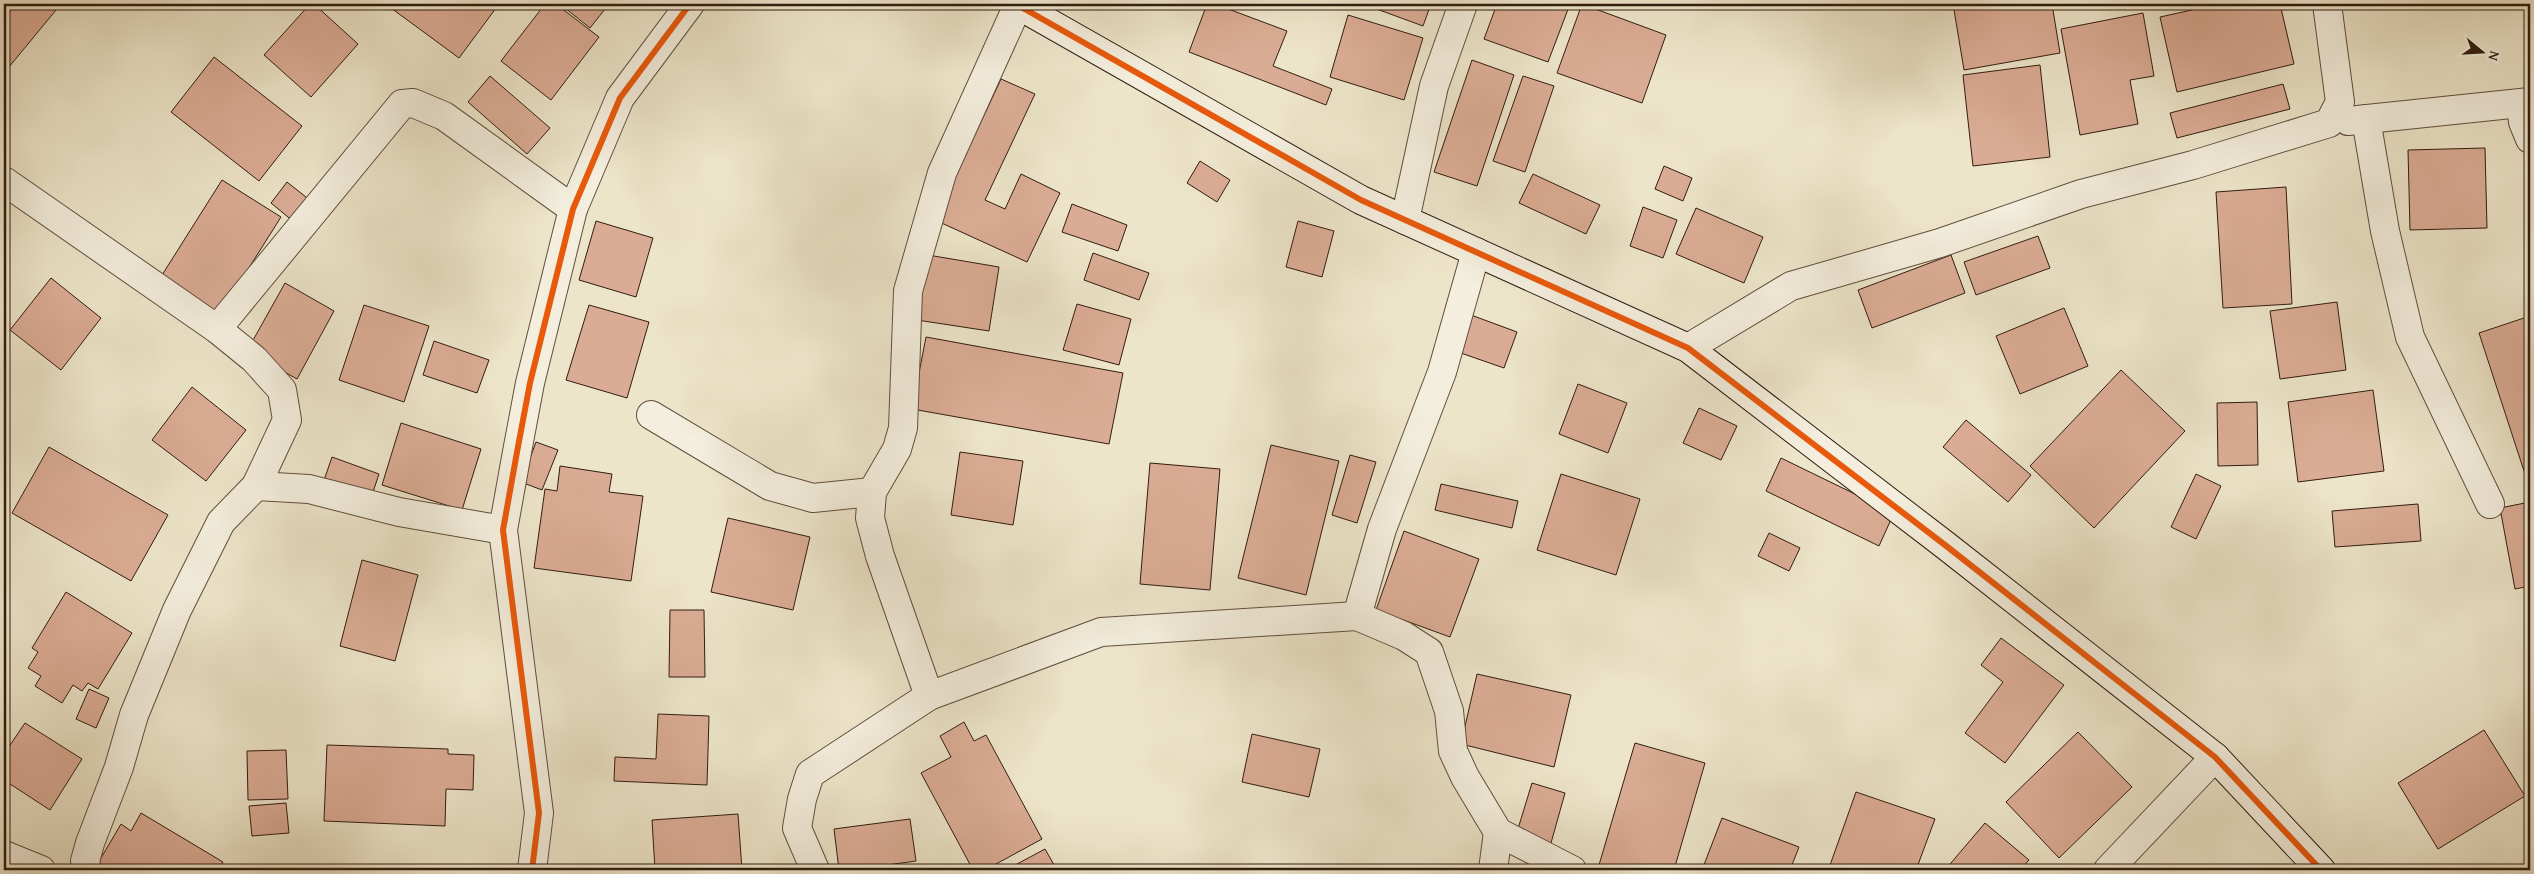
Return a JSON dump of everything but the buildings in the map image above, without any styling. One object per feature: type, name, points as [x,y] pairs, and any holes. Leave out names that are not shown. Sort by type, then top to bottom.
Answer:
[{"type":"street","points":[[532,870],[539,813],[503,530],[530,383],[572,209],[620,98],[690,4]]},
{"type":"street","points":[[929,696],[880,556],[870,518],[872,492],[897,450],[902,428],[908,291],[942,173],[1017,4],[1361,200],[1688,348],[2215,757],[2321,870]]},
{"type":"street","points":[[1405,220],[1434,86],[1463,4]]},
{"type":"street","points":[[2327,4],[2340,102],[2330,123]]},
{"type":"street","points":[[217,329],[402,104],[413,103],[444,116],[572,209]]},
{"type":"street","points":[[1688,348],[1791,286],[1940,243],[2081,194],[2193,165],[2330,123],[2526,103],[2523,122],[2530,139]]},
{"type":"street","points":[[2366,119],[2385,231],[2410,336],[2490,504]]},
{"type":"street","points":[[4,181],[217,329],[254,359],[282,390],[287,420],[256,486],[221,522],[177,610],[134,715],[119,767],[90,843],[85,861],[86,870]]},
{"type":"street","points":[[1357,616],[1382,529],[1442,372],[1476,252]]},
{"type":"street","points":[[651,415],[770,486],[813,498],[872,492]]},
{"type":"street","points":[[256,486],[309,489],[399,512],[503,530]]},
{"type":"street","points":[[815,870],[797,828],[802,799],[810,774],[929,696],[1101,632],[1357,616],[1404,636],[1429,652],[1449,711],[1453,751],[1465,777],[1498,832],[1572,870]]},
{"type":"street","points":[[2108,870],[2215,757]]},
{"type":"street","points":[[1493,870],[1498,832]]},
{"type":"street","points":[[4,855],[41,870]]},
{"type":"cycle path","points":[[532,870],[539,813],[503,530],[517,452],[530,383],[573,209],[620,98],[690,4]]},
{"type":"cycle path","points":[[1016,4],[1361,200],[1688,348],[1945,545],[2215,757],[2321,870]]}]
